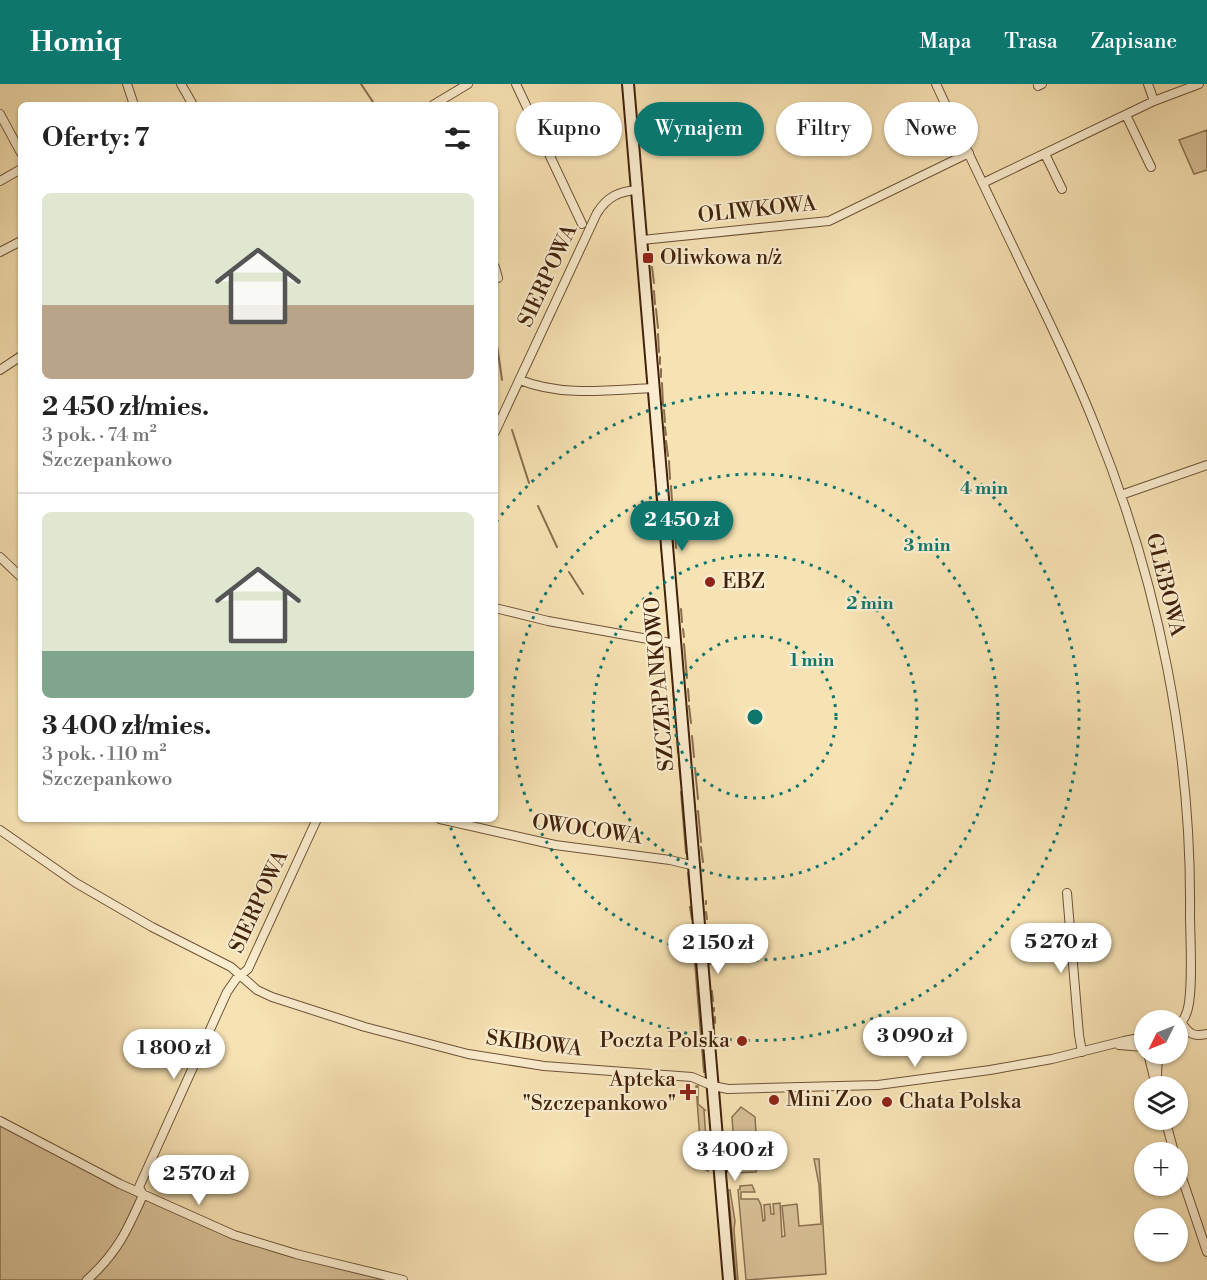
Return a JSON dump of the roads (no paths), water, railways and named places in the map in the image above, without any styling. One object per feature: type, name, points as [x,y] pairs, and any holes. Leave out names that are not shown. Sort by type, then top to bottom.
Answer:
[{"type":"street","points":[[127,84],[133,102]]},
{"type":"street","points":[[181,84],[192,102]]},
{"type":"street","points":[[438,102],[468,84]]},
{"type":"street","points":[[516,84],[582,224]]},
{"type":"street","name":"SZCZEPANKOWO","points":[[628,84],[729,1280]]},
{"type":"street","name":"GLEBOWA","points":[[936,84],[945,102]]},
{"type":"street","points":[[1148,84],[1154,100]]},
{"type":"street","points":[[983,183],[1154,100],[1199,84]]},
{"type":"street","points":[[0,114],[18,147]]},
{"type":"street","points":[[1126,115],[1151,167]]},
{"type":"street","points":[[1045,154],[1062,189]]},
{"type":"street","name":"OLIWKOWA","points":[[642,240],[829,221],[963,156]]},
{"type":"street","name":"GLEBOWA","points":[[970,156],[1086,404],[1121,495],[1141,557],[1174,707],[1183,769],[1191,902],[1187,1010]]},
{"type":"street","points":[[0,181],[18,171]]},
{"type":"street","name":"SIERPOWA","points":[[498,426],[597,213],[603,204],[622,191],[638,190]]},
{"type":"street","points":[[0,252],[18,243]]},
{"type":"street","points":[[0,370],[18,358]]},
{"type":"street","points":[[520,380],[576,392],[654,388]]},
{"type":"street","points":[[1121,495],[1207,465]]},
{"type":"street","points":[[0,557],[18,574]]},
{"type":"street","points":[[498,609],[548,621],[676,645]]},
{"type":"street","name":"SIERPOWA","points":[[87,1280],[106,1263],[117,1248],[143,1195],[139,1187],[227,992],[249,966],[316,822]]},
{"type":"street","name":"OWOCOWA","points":[[453,822],[555,845],[669,860],[695,866]]},
{"type":"street","name":"SKIBOWA","points":[[0,830],[48,865],[94,893],[152,927],[231,967],[257,990],[365,1027],[447,1049],[544,1066],[692,1077],[713,1086],[728,1089],[878,1085],[990,1070],[1134,1040]]},
{"type":"street","points":[[1067,893],[1082,1052]]},
{"type":"street","points":[[1188,1032],[1196,1036],[1207,1034]]},
{"type":"street","name":"SKIBOWA","points":[[1115,1044],[1134,1045]]},
{"type":"street","points":[[0,1121],[84,1166],[213,1226],[263,1245],[403,1280]]},
{"type":"street","points":[[1188,1195],[1207,1251]]},
{"type":"waterway","points":[[361,84],[373,102]]},
{"type":"waterway","points":[[652,267],[654,283]]},
{"type":"waterway","points":[[654,291],[655,304]]},
{"type":"waterway","points":[[656,309],[658,328]]},
{"type":"waterway","points":[[658,334],[659,352]]},
{"type":"waterway","points":[[498,352],[502,380]]},
{"type":"waterway","points":[[660,357],[660,364]]},
{"type":"waterway","points":[[647,369],[648,383]]},
{"type":"waterway","points":[[661,369],[661,377]]},
{"type":"waterway","points":[[662,383],[663,405]]},
{"type":"waterway","points":[[649,394],[651,426]]},
{"type":"waterway","points":[[664,410],[665,422]]},
{"type":"waterway","points":[[665,427],[666,435]]},
{"type":"waterway","points":[[512,430],[529,483]]},
{"type":"waterway","points":[[652,433],[654,467]]},
{"type":"waterway","points":[[666,441],[668,456]]},
{"type":"waterway","points":[[669,461],[670,479]]},
{"type":"waterway","points":[[655,474],[656,482]]},
{"type":"waterway","points":[[671,486],[672,501]]},
{"type":"waterway","points":[[656,491],[658,514]]},
{"type":"waterway","points":[[538,506],[557,547]]},
{"type":"waterway","points":[[674,516],[676,548]]},
{"type":"waterway","points":[[659,520],[661,540]]},
{"type":"waterway","points":[[661,547],[663,559]]},
{"type":"waterway","points":[[663,565],[665,587]]},
{"type":"waterway","points":[[569,572],[583,594]]},
{"type":"waterway","points":[[666,593],[669,626]]},
{"type":"waterway","points":[[681,609],[682,622]]},
{"type":"waterway","points":[[683,629],[684,637]]},
{"type":"waterway","points":[[684,644],[687,678]]},
{"type":"waterway","points":[[670,656],[673,682]]},
{"type":"waterway","points":[[673,689],[676,724]]},
{"type":"waterway","points":[[688,689],[689,701]]},
{"type":"waterway","points":[[689,706],[691,723]]},
{"type":"waterway","points":[[677,736],[678,753]]},
{"type":"waterway","points":[[692,736],[694,757]]},
{"type":"waterway","points":[[679,763],[681,782]]},
{"type":"waterway","points":[[695,768],[698,799]]},
{"type":"waterway","points":[[681,792],[686,853]]},
{"type":"waterway","points":[[698,811],[701,842]]},
{"type":"waterway","points":[[701,847],[703,862]]},
{"type":"waterway","points":[[688,873],[690,892]]},
{"type":"waterway","points":[[690,907],[692,919]]},
{"type":"waterway","points":[[706,912],[707,919]]},
{"type":"waterway","points":[[693,930],[693,938]]},
{"type":"waterway","points":[[708,932],[710,964]]},
{"type":"waterway","points":[[694,947],[695,957]]},
{"type":"waterway","points":[[695,963],[704,1072]]},
{"type":"waterway","points":[[712,991],[713,1001]]},
{"type":"waterway","points":[[715,1017],[715,1023]]},
{"type":"waterway","points":[[727,1148],[727,1172]]},
{"type":"waterway","points":[[728,1192],[736,1280]]},
{"type":"place","name":"Oliwkowa n/ż","points":[[648,258]]},
{"type":"place","name":"EBZ","points":[[710,582]]},
{"type":"place","name":"Poczta Polska","points":[[742,1041]]},
{"type":"place","name":"Apteka \"Szczepankowo\"","points":[[688,1092]]},
{"type":"place","name":"Mini Zoo","points":[[774,1100]]},
{"type":"place","name":"Chata Polska","points":[[887,1102]]}]
